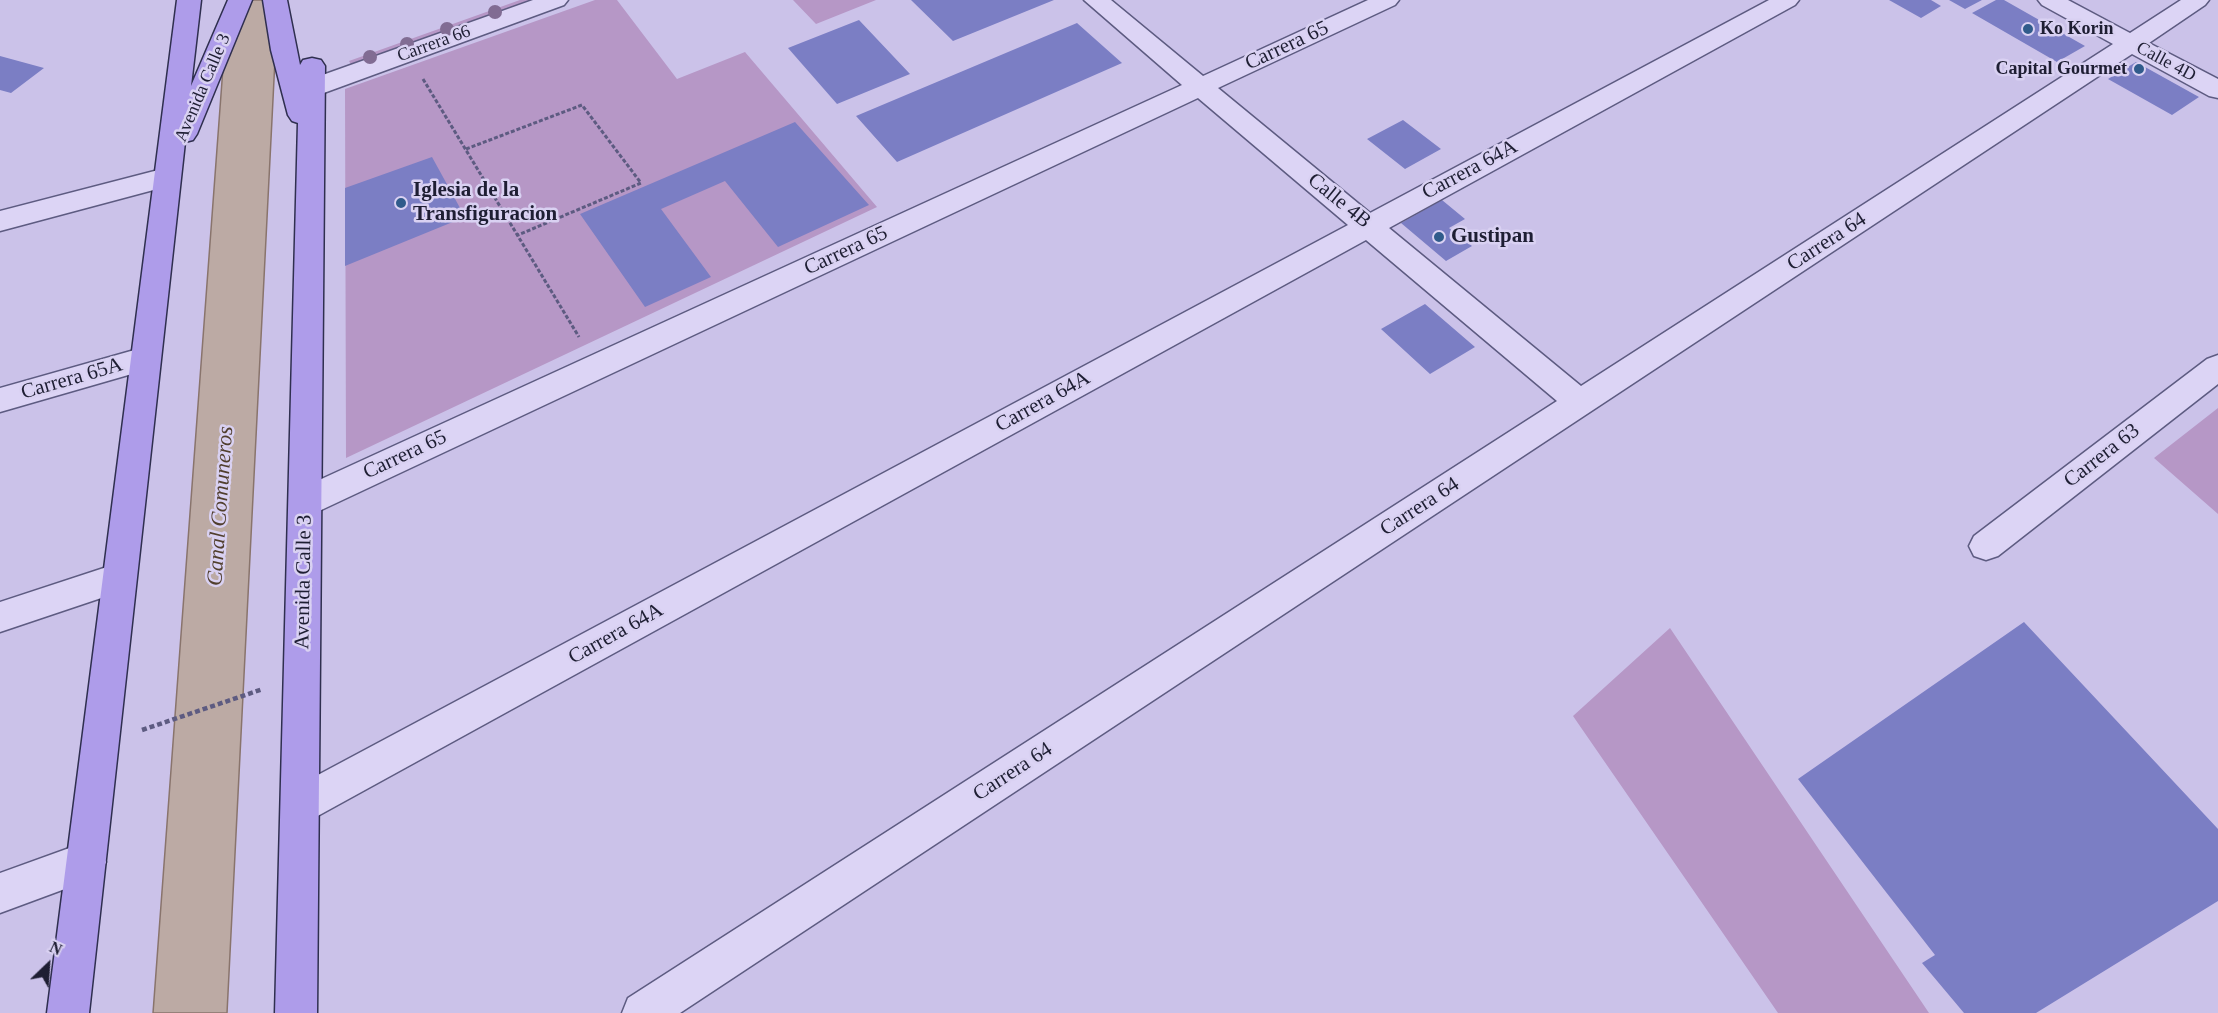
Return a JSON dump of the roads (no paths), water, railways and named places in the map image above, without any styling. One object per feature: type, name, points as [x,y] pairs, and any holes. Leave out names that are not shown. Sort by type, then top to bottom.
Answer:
[{"type":"main road","name":"Avenida Calle 3","points":[[68,1013],[166,177],[189,0]]},
{"type":"main road","name":"Avenida Calle 3","points":[[166,177],[240,0]]},
{"type":"main road","name":"Avenida Calle 3","points":[[275,0],[283,50],[311,151]]},
{"type":"main road","name":"Avenida Calle 3","points":[[296,1013],[312,77]]},
{"type":"street","name":"Carrera 66","points":[[312,77],[500,0]]},
{"type":"street","name":"Carrera 66","points":[[312,77],[556,0]]},
{"type":"street","name":"Calle 4B","points":[[1096,0],[1580,403]]},
{"type":"street","name":"Carrera 65","points":[[305,502],[1387,0]]},
{"type":"street","name":"Carrera 64A","points":[[300,805],[1787,0]]},
{"type":"street","name":"Calle 4D","points":[[2050,0],[2218,90]]},
{"type":"street","name":"Carrera 64","points":[[643,1013],[2197,0]]},
{"type":"street","points":[[0,221],[166,177]]},
{"type":"street","name":"Carrera 65A","points":[[0,399],[145,359]]},
{"type":"street","name":"Carrera 63","points":[[1986,546],[2218,367]]},
{"type":"street","points":[[0,617],[119,578]]},
{"type":"street","points":[[0,893],[86,862]]},
{"type":"water","name":"Canal Comuneros","points":[[228,0],[278,0],[227,1013],[153,1013]]},
{"type":"place","name":"Ko Korin","points":[[2028,29]]},
{"type":"place","name":"Capital Gourmet","points":[[2139,69]]},
{"type":"place","name":"Iglesia de la Transfiguracion","points":[[401,203]]},
{"type":"place","name":"Gustipan","points":[[1439,237]]}]
